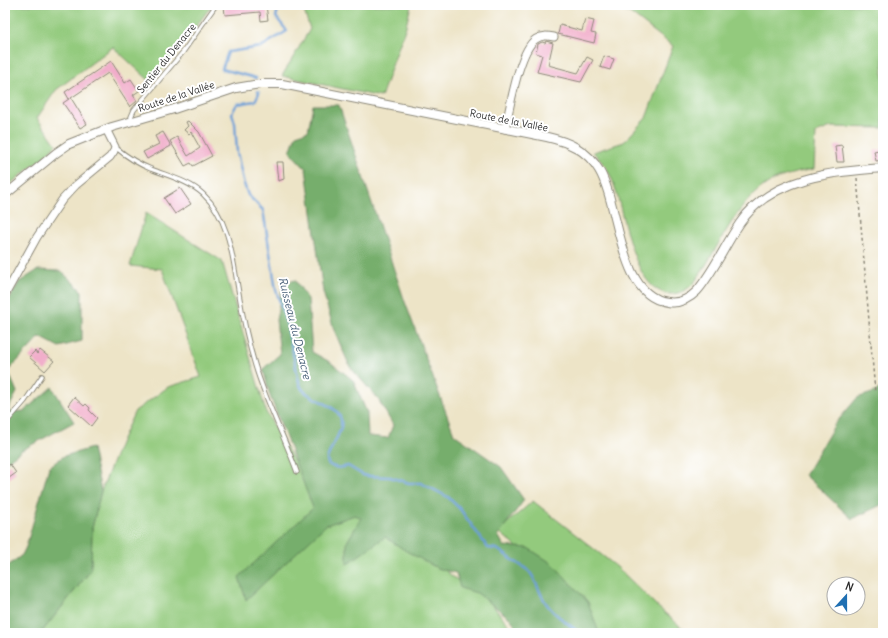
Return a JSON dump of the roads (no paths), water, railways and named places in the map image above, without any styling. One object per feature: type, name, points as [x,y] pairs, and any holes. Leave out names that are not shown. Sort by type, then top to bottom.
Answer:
[{"type":"street","points":[[505,129],[525,52],[533,41],[539,37],[554,37]]},
{"type":"street","name":"Route de la Vallée","points":[[5,195],[60,149],[106,129],[236,88],[255,84],[271,83],[296,87],[547,137],[569,143],[583,151],[600,171],[606,184],[626,257],[637,283],[651,297],[659,301],[669,303],[682,301],[691,296],[697,290],[740,222],[754,205],[763,198],[782,188],[808,179],[834,173],[883,168]]},
{"type":"street","points":[[5,295],[32,245],[62,200],[76,185],[114,152],[115,147],[106,129]]},
{"type":"lane","name":"Sentier du Denacre","points":[[132,121],[131,117],[134,110],[183,52],[216,5]]},
{"type":"lane","points":[[115,147],[136,162],[198,190],[208,200],[218,214],[231,246],[246,328],[255,364],[272,412],[297,472]]},
{"type":"lane","points":[[5,424],[25,401],[42,376]]},
{"type":"waterway","name":"Ruisseau du Denacre","points":[[256,78],[222,69],[228,52],[261,47],[287,31],[276,17],[279,5]]},
{"type":"waterway","name":"Ruisseau du Denacre","points":[[258,91],[259,93],[255,101],[237,104],[232,113],[235,123],[237,152],[243,181],[248,195],[263,210],[276,290],[287,325],[300,385],[308,394],[334,409],[341,420],[340,431],[327,459],[328,464],[338,468],[348,466],[367,476],[390,477],[409,483],[421,483],[448,497],[460,509],[488,548],[497,549],[529,571],[543,598],[552,611],[580,633]]}]
